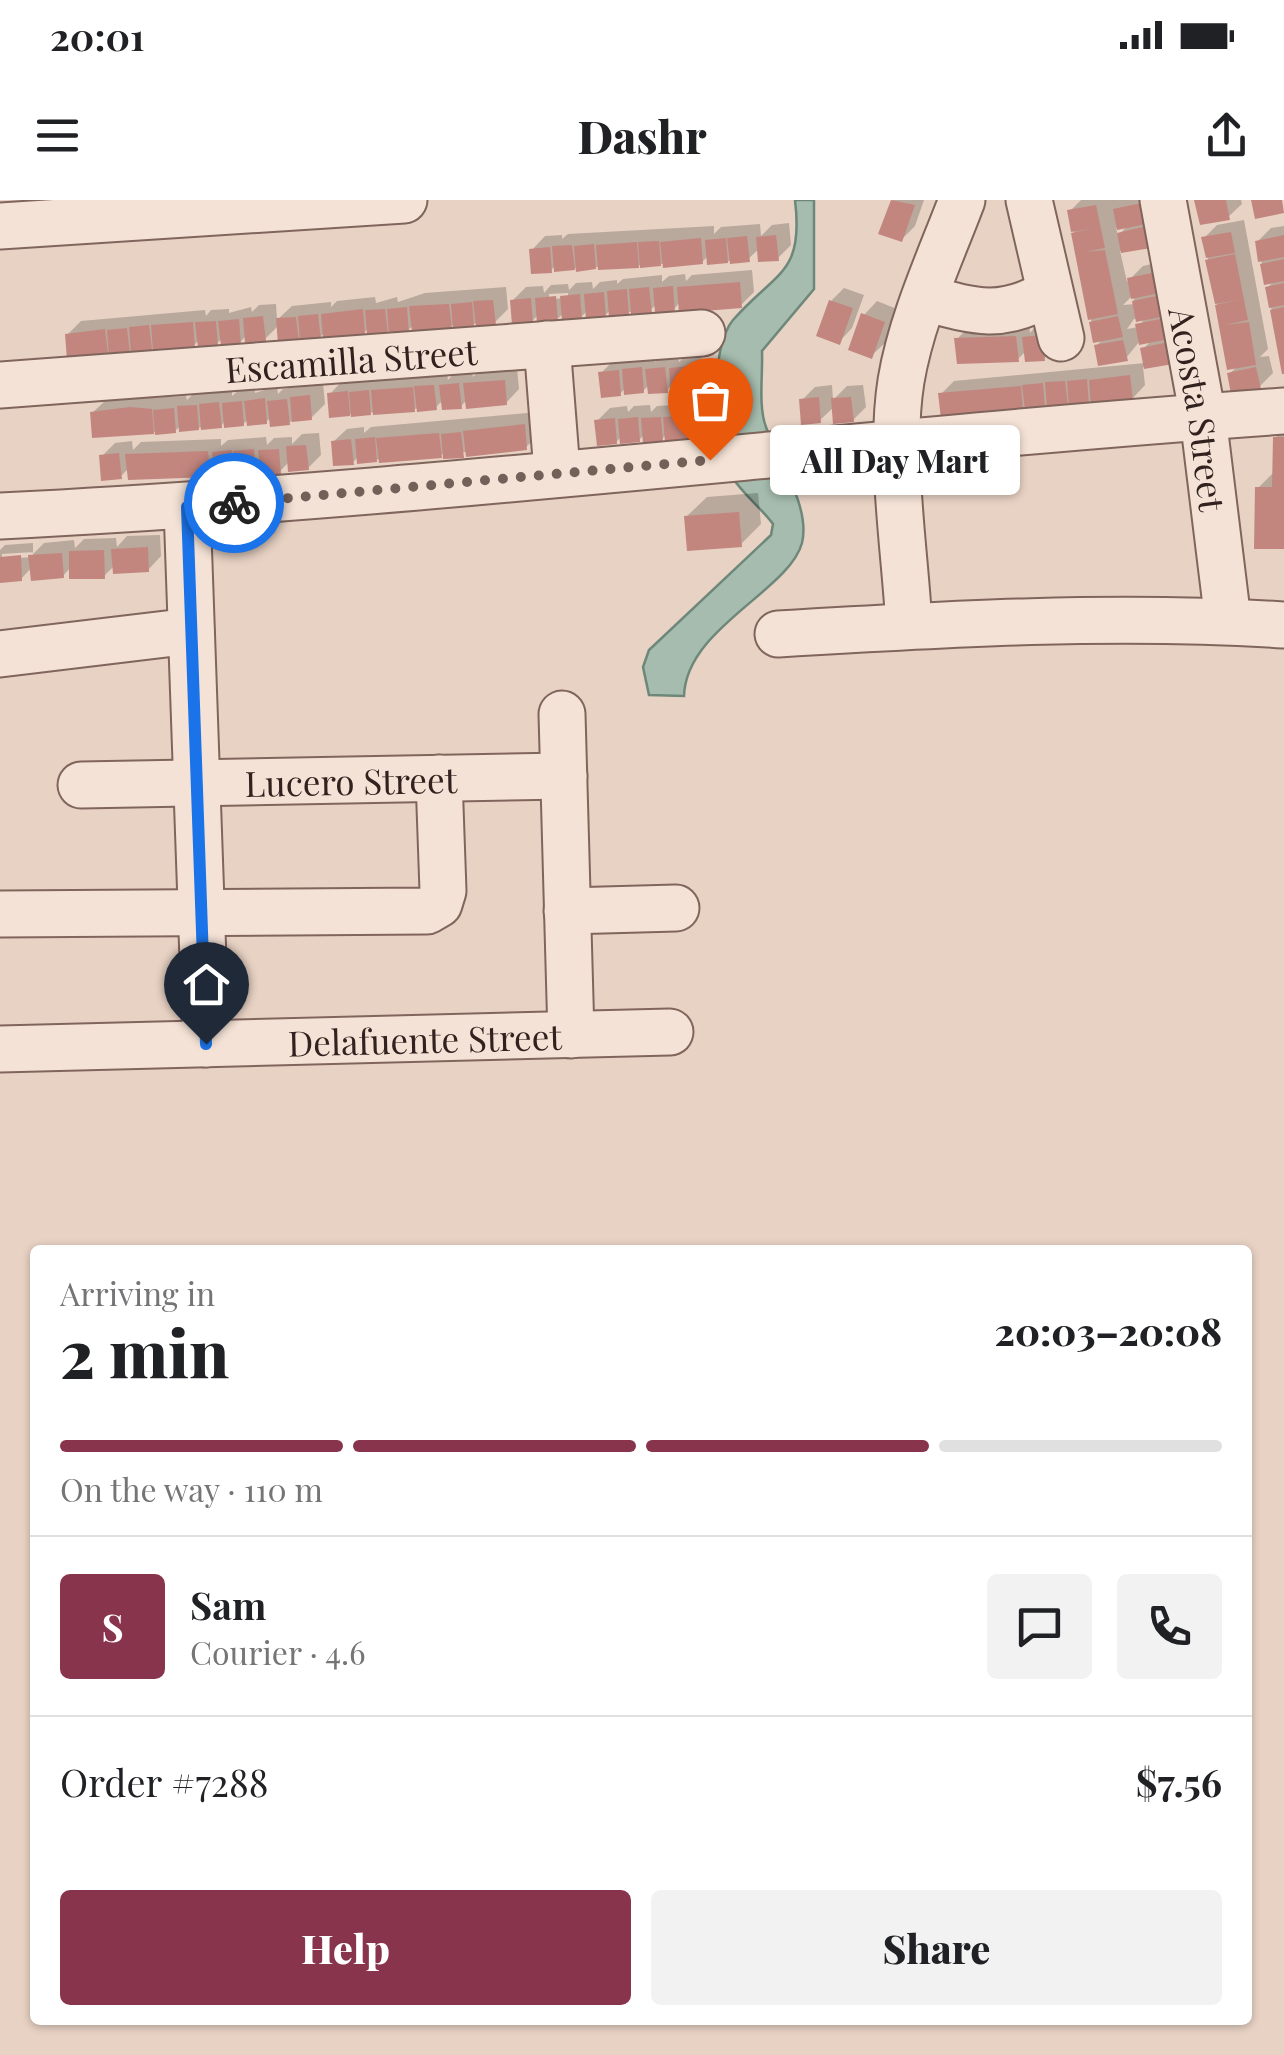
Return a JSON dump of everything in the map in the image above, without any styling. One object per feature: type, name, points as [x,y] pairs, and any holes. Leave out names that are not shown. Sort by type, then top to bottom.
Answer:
[{"type":"street","points":[[0,226],[170,208],[404,200]]},
{"type":"street","points":[[909,626],[899,440],[901,381],[925,298],[962,200]]},
{"type":"street","points":[[1030,200],[1062,338]]},
{"type":"street","name":"Acosta Street","points":[[1162,200],[1203,416],[1228,621]]},
{"type":"street","points":[[925,298],[971,311],[1007,312],[1049,293]]},
{"type":"street","name":"Escamilla Street","points":[[0,385],[702,333]]},
{"type":"street","points":[[547,344],[557,472]]},
{"type":"street","points":[[0,516],[187,507],[899,440],[1284,411]]},
{"type":"street","points":[[187,507],[206,1044]]},
{"type":"street","points":[[778,634],[909,626],[1228,621],[1284,624]]},
{"type":"street","points":[[0,654],[191,632]]},
{"type":"street","points":[[562,714],[571,1035]]},
{"type":"street","name":"Lucero Street","points":[[81,785],[564,776]]},
{"type":"street","points":[[0,914],[426,911],[440,904],[443,891],[440,778]]},
{"type":"street","points":[[568,911],[676,908]]},
{"type":"street","name":"Delafuente Street","points":[[0,1049],[670,1032]]},
{"type":"shaded area","points":[[795,200],[814,200],[814,289],[762,351],[761,400],[766,427],[802,514],[802,543],[778,578],[701,650],[689,672],[684,696],[649,695],[643,667],[649,650],[771,535],[773,524],[736,483],[725,463],[717,422],[717,374],[725,334],[733,320],[784,270],[791,258],[797,225]]},
{"type":"building","points":[[891,200],[915,205],[902,242],[878,234]]},
{"type":"building","points":[[1194,200],[1226,200],[1230,220],[1200,225]]},
{"type":"building","points":[[1251,200],[1282,200],[1284,213],[1255,219]]},
{"type":"building","points":[[1142,203],[1147,224],[1117,230],[1113,209]]},
{"type":"building","points":[[1096,205],[1105,248],[1085,252],[1105,250],[1118,314],[1088,320],[1071,233],[1091,229],[1071,232],[1067,210]]},
{"type":"building","points":[[1147,226],[1151,248],[1121,253],[1117,233]]},
{"type":"building","points":[[1231,232],[1235,253],[1206,258],[1201,237]]},
{"type":"building","points":[[776,235],[779,261],[758,262],[756,237]]},
{"type":"building","points":[[1284,235],[1284,257],[1258,262],[1255,241]]},
{"type":"building","points":[[747,236],[750,262],[730,264],[727,238]]},
{"type":"building","points":[[701,238],[703,264],[663,268],[660,242]]},
{"type":"building","points":[[726,238],[728,263],[707,265],[705,240]]},
{"type":"building","points":[[659,241],[661,266],[640,268],[638,242]]},
{"type":"building","points":[[637,242],[639,268],[598,270],[596,245]]},
{"type":"building","points":[[594,244],[596,269],[576,272],[574,246]]},
{"type":"building","points":[[572,245],[575,270],[554,272],[552,246]]},
{"type":"building","points":[[550,247],[552,273],[531,274],[529,249]]},
{"type":"building","points":[[1235,254],[1248,320],[1225,325],[1249,322],[1256,365],[1227,370],[1215,305],[1238,300],[1215,304],[1205,260]]},
{"type":"building","points":[[1284,259],[1284,281],[1264,285],[1260,264]]},
{"type":"building","points":[[1157,272],[1160,293],[1131,299],[1127,278]]},
{"type":"building","points":[[740,282],[742,308],[679,313],[677,287]]},
{"type":"building","points":[[1284,283],[1284,305],[1269,308],[1265,287]]},
{"type":"building","points":[[673,286],[675,312],[655,313],[653,288]]},
{"type":"building","points":[[649,287],[652,313],[631,314],[629,289]]},
{"type":"building","points":[[627,289],[629,315],[609,317],[607,291]]},
{"type":"building","points":[[604,292],[606,318],[586,320],[584,294]]},
{"type":"building","points":[[580,294],[582,320],[562,321],[560,296]]},
{"type":"building","points":[[1161,295],[1166,316],[1136,322],[1132,301]]},
{"type":"building","points":[[556,296],[558,322],[537,324],[535,298]]},
{"type":"building","points":[[531,298],[533,324],[512,325],[510,300]]},
{"type":"building","points":[[493,300],[496,325],[476,327],[473,301]]},
{"type":"building","points":[[829,300],[853,308],[840,345],[816,336]]},
{"type":"building","points":[[472,302],[474,327],[453,329],[451,304]]},
{"type":"building","points":[[449,304],[452,329],[412,332],[409,306]]},
{"type":"building","points":[[407,307],[409,333],[389,334],[387,309]]},
{"type":"building","points":[[1284,307],[1284,374],[1282,374],[1270,310]]},
{"type":"building","points":[[363,309],[365,335],[323,339],[321,314]]},
{"type":"building","points":[[385,309],[388,334],[367,336],[365,310]]},
{"type":"building","points":[[861,313],[885,322],[872,359],[848,350]]},
{"type":"building","points":[[318,314],[321,340],[300,342],[298,316]]},
{"type":"building","points":[[263,316],[266,341],[245,343],[243,318]]},
{"type":"building","points":[[1118,316],[1123,337],[1093,343],[1089,322]]},
{"type":"building","points":[[296,317],[299,342],[278,344],[276,318]]},
{"type":"building","points":[[1165,318],[1169,339],[1139,345],[1135,324]]},
{"type":"building","points":[[239,319],[241,345],[221,346],[218,321]]},
{"type":"building","points":[[216,321],[218,346],[198,348],[195,322]]},
{"type":"building","points":[[193,322],[195,348],[153,350],[151,325]]},
{"type":"building","points":[[149,325],[152,350],[131,353],[129,327]]},
{"type":"building","points":[[127,328],[130,354],[109,356],[107,330]]},
{"type":"building","points":[[105,329],[108,354],[67,360],[65,334]]},
{"type":"building","points":[[1043,335],[1045,361],[1025,362],[1022,337]]},
{"type":"building","points":[[1016,336],[1019,362],[957,364],[954,338]]},
{"type":"building","points":[[1123,340],[1128,361],[1098,366],[1094,345]]},
{"type":"building","points":[[1169,342],[1173,364],[1144,369],[1140,348]]},
{"type":"building","points":[[689,366],[691,391],[671,393],[669,368]]},
{"type":"building","points":[[642,367],[644,393],[624,395],[622,369]]},
{"type":"building","points":[[665,367],[668,393],[648,394],[645,369]]},
{"type":"building","points":[[1256,367],[1261,389],[1231,394],[1227,373]]},
{"type":"building","points":[[619,370],[621,396],[601,398],[598,372]]},
{"type":"building","points":[[1130,375],[1133,401],[1091,405],[1089,380]]},
{"type":"building","points":[[1087,379],[1089,405],[1069,406],[1067,381]]},
{"type":"building","points":[[505,380],[507,405],[466,409],[463,383]]},
{"type":"building","points":[[1065,381],[1068,406],[1047,408],[1045,382]]},
{"type":"building","points":[[459,383],[462,409],[442,410],[439,385]]},
{"type":"building","points":[[1043,383],[1045,409],[1025,411],[1022,385]]},
{"type":"building","points":[[434,385],[437,410],[417,412],[414,386]]},
{"type":"building","points":[[1021,386],[1023,411],[941,419],[938,393]]},
{"type":"building","points":[[413,387],[415,412],[373,415],[371,390]]},
{"type":"building","points":[[369,390],[371,415],[351,417],[349,392]]},
{"type":"building","points":[[348,391],[350,416],[329,418],[327,393]]},
{"type":"building","points":[[310,395],[312,420],[292,422],[290,397]]},
{"type":"building","points":[[819,397],[821,423],[801,425],[799,399]]},
{"type":"building","points":[[851,397],[854,422],[833,424],[831,398]]},
{"type":"building","points":[[265,398],[267,424],[247,426],[244,401]]},
{"type":"building","points":[[287,399],[290,425],[270,427],[267,401]]},
{"type":"building","points":[[242,401],[244,426],[224,428],[222,403]]},
{"type":"building","points":[[219,402],[222,428],[201,430],[199,404]]},
{"type":"building","points":[[197,405],[199,430],[179,432],[177,406]]},
{"type":"building","points":[[130,407],[152,409],[154,434],[92,438],[90,412]]},
{"type":"building","points":[[174,408],[176,433],[155,435],[153,410]]},
{"type":"building","points":[[704,414],[707,439],[665,443],[663,417]]},
{"type":"building","points":[[638,417],[640,442],[620,444],[618,419]]},
{"type":"building","points":[[661,417],[663,442],[643,444],[641,418]]},
{"type":"building","points":[[615,418],[617,444],[597,446],[594,420]]},
{"type":"building","points":[[525,424],[527,450],[466,457],[463,431]]},
{"type":"building","points":[[461,432],[464,458],[443,459],[441,434]]},
{"type":"building","points":[[439,433],[442,458],[379,463],[376,438]]},
{"type":"building","points":[[375,437],[377,462],[357,464],[355,439]]},
{"type":"building","points":[[1273,437],[1284,437],[1284,549],[1254,549],[1255,487],[1272,487]]},
{"type":"building","points":[[351,439],[354,465],[333,466],[331,441]]},
{"type":"building","points":[[306,445],[309,470],[288,472],[286,446]]},
{"type":"building","points":[[254,449],[256,475],[236,477],[233,451]]},
{"type":"building","points":[[279,449],[281,474],[261,476],[258,450]]},
{"type":"building","points":[[232,450],[234,475],[214,477],[212,452]]},
{"type":"building","points":[[208,451],[211,477],[128,480],[125,454]]},
{"type":"building","points":[[119,453],[122,479],[101,481],[99,455]]},
{"type":"building","points":[[739,512],[742,547],[687,551],[684,516]]},
{"type":"building","points":[[148,547],[149,572],[113,574],[111,549]]},
{"type":"building","points":[[104,550],[105,579],[69,579],[69,551]]},
{"type":"building","points":[[62,553],[64,578],[31,581],[28,555]]},
{"type":"building","points":[[21,555],[22,581],[0,583],[0,557]]},
{"type":"way so far","points":[[234,503],[710,460]]},
{"type":"place","name":"All Day Mart","points":[[710,460]]},
{"type":"route","points":[[206,1044],[187,507],[234,503]]}]
